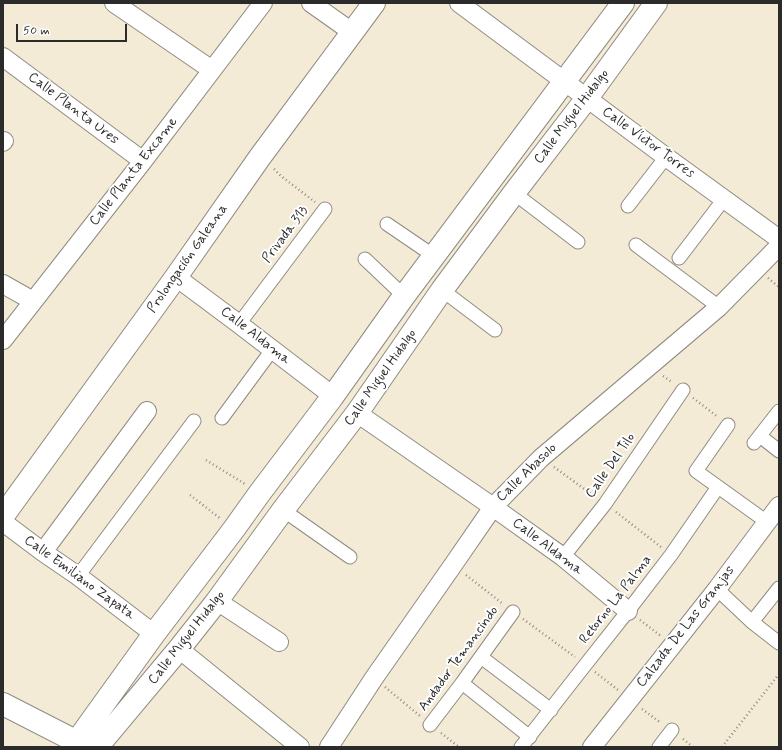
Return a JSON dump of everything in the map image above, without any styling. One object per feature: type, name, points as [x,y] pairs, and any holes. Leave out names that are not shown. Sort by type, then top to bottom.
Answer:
[{"type":"main road","name":"Prolongación Galeana","points":[[3,516],[176,277],[260,156],[374,3]]},
{"type":"main road","name":"Calle Miguel Hidalgo","points":[[87,745],[154,634],[333,396],[404,296],[623,3]]},
{"type":"main road","name":"Calle Miguel Hidalgo","points":[[87,745],[180,649],[217,601],[283,510],[357,413],[442,290],[587,98],[656,3]]},
{"type":"main road","points":[[3,704],[87,745]]},
{"type":"street","points":[[114,3],[212,70]]},
{"type":"street","name":"Calle Planta Excame","points":[[3,340],[143,161],[263,3]]},
{"type":"street","points":[[311,3],[352,32]]},
{"type":"street","name":"Calle Víctor Torres","points":[[459,3],[779,239]]},
{"type":"street","name":"Calle Planta Ures","points":[[3,56],[143,161]]},
{"type":"street","points":[[628,206],[666,157]]},
{"type":"street","points":[[514,193],[578,242]]},
{"type":"street","points":[[679,258],[724,199]]},
{"type":"street","name":"Privada 313","points":[[239,324],[325,208]]},
{"type":"street","points":[[387,224],[434,256]]},
{"type":"street","points":[[636,245],[719,307]]},
{"type":"street","name":"Calle Abasolo","points":[[329,747],[374,678],[493,507],[541,458],[719,307],[779,246]]},
{"type":"street","points":[[365,259],[404,296]]},
{"type":"street","name":"Calle Aldama","points":[[176,277],[333,396]]},
{"type":"street","points":[[3,284],[33,301]]},
{"type":"street","points":[[442,290],[495,330]]},
{"type":"street","points":[[222,418],[272,350]]},
{"type":"street","name":"Calle Del Tilo","points":[[563,557],[605,504],[683,390]]},
{"type":"street","points":[[43,552],[147,411]]},
{"type":"street","points":[[779,411],[757,440],[779,451]]},
{"type":"street","name":"Calle Aldama","points":[[357,413],[563,557],[628,611]]},
{"type":"street","points":[[78,576],[194,422]]},
{"type":"street","points":[[728,425],[696,471],[767,522]]},
{"type":"street","name":"Retorno La Palma","points":[[521,747],[671,555],[718,487]]},
{"type":"street","name":"Calzada De Las Granjas","points":[[592,747],[717,589],[779,506]]},
{"type":"street","points":[[283,510],[350,557]]},
{"type":"street","name":"Calle Emiliano Zapata","points":[[3,522],[78,576],[154,634]]},
{"type":"street","points":[[752,622],[779,588]]},
{"type":"street","points":[[717,589],[752,622],[779,643]]},
{"type":"street","points":[[217,601],[279,642]]},
{"type":"street","name":"Andador Temancindo","points":[[430,725],[513,612]]},
{"type":"street","points":[[180,649],[300,747]]},
{"type":"street","points":[[481,657],[551,710]]},
{"type":"street","points":[[462,683],[530,737]]},
{"type":"street","points":[[660,747],[672,730]]},
{"type":"path","name":"Privada 313","points":[[281,176],[325,208]]},
{"type":"path","points":[[649,366],[728,425]]},
{"type":"path","points":[[206,460],[259,494]]},
{"type":"path","points":[[190,495],[234,529]]},
{"type":"path","points":[[628,611],[673,644]]},
{"type":"path","points":[[722,747],[779,674]]},
{"type":"path","points":[[374,678],[430,725],[460,747]]}]
